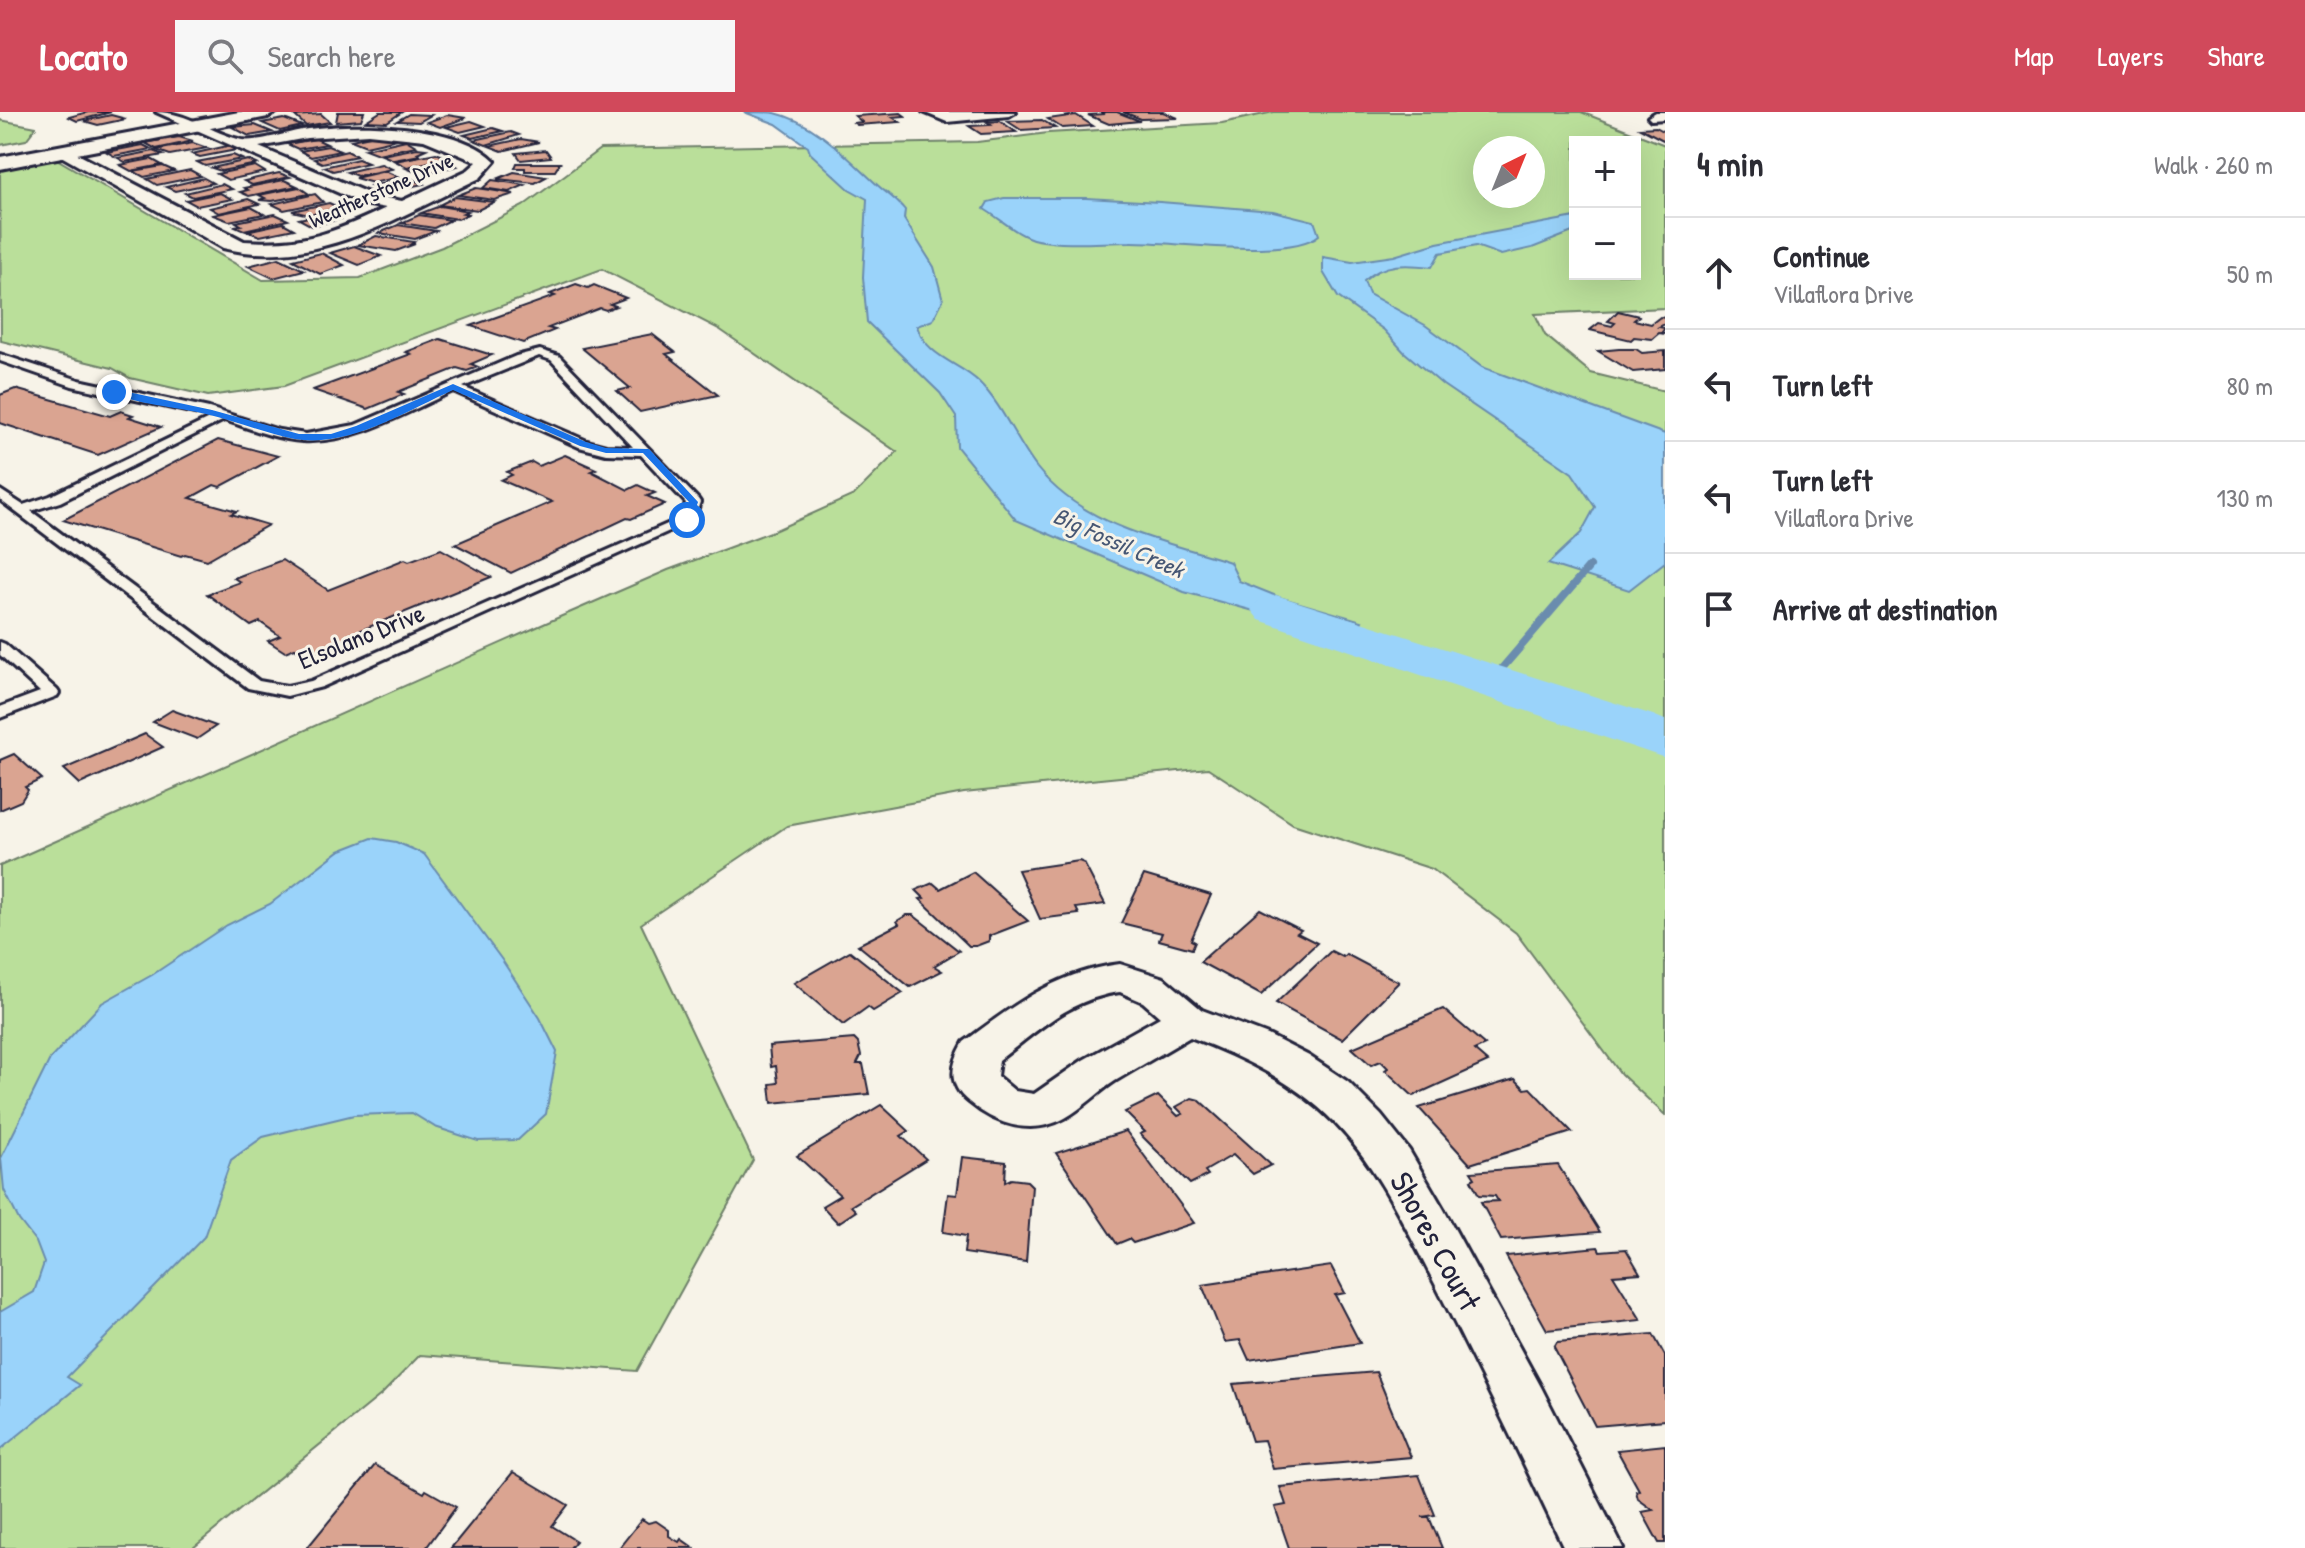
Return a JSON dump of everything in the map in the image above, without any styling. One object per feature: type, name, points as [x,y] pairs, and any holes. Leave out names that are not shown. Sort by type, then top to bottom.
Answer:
[{"type":"main road","points":[[0,150],[170,115],[216,112]]},
{"type":"main road","points":[[0,163],[268,112]]},
{"type":"street","points":[[930,112],[953,117],[1009,112]]},
{"type":"street","points":[[170,115],[370,200],[402,206]]},
{"type":"street","name":"Weatherstone Drive","points":[[62,152],[230,244],[275,249],[313,245],[350,232],[474,174],[487,161],[418,132],[384,129],[323,130],[244,145]]},
{"type":"street","name":"Shores Court","points":[[1187,1020],[1242,1040],[1309,1076],[1350,1110],[1391,1158],[1492,1343],[1594,1548]]},
{"type":"lane","points":[[0,357],[114,392],[223,416],[299,437],[331,436],[359,428],[520,358],[540,353],[555,358],[645,451]]},
{"type":"lane","points":[[453,387],[583,444],[606,450],[645,451]]},
{"type":"lane","points":[[21,510],[55,499],[223,416]]},
{"type":"lane","name":"Elsolano Drive","points":[[0,494],[254,685],[287,691],[316,684],[687,520],[693,502],[645,451]]},
{"type":"lane","points":[[0,647],[51,693],[0,713]]},
{"type":"green space","points":[[1274,112],[1581,112],[1665,145],[1665,308],[1535,314],[1545,335],[1591,373],[1665,391],[1665,1115],[1621,1074],[1516,933],[1432,869],[1293,824],[1208,768],[964,793],[787,826],[641,924],[753,1160],[637,1371],[420,1355],[382,1394],[193,1548],[0,1548],[0,866],[555,619],[668,570],[776,530],[854,495],[897,452],[719,329],[602,269],[284,386],[208,396],[130,378],[112,368],[1,341],[0,168],[55,158],[263,280],[360,278],[442,247],[523,206],[600,149],[977,142],[1048,133],[1222,123]]},
{"type":"green space","points":[[0,120],[36,127],[26,140],[0,145]]},
{"type":"water","points":[[744,112],[775,113],[805,125],[833,144],[905,210],[904,219],[934,267],[943,300],[933,320],[917,326],[922,337],[936,353],[971,375],[988,391],[1029,458],[1056,488],[1077,504],[1126,529],[1230,562],[1239,581],[1279,597],[1362,621],[1348,647],[1254,611],[1184,592],[1016,520],[957,447],[956,417],[940,393],[867,322],[863,277],[867,199],[849,189],[810,153],[808,147],[776,124]]},
{"type":"water","points":[[1004,198],[1086,198],[1273,211],[1314,221],[1319,235],[1304,242],[1257,248],[1149,242],[1049,242],[1023,235],[984,209],[988,202]]},
{"type":"water","points":[[1569,218],[1569,233],[1532,248],[1501,255],[1476,246],[1440,253],[1432,267],[1388,267],[1364,281],[1369,294],[1425,325],[1482,367],[1665,434],[1665,562],[1629,590],[1548,564],[1581,533],[1595,507],[1572,473],[1443,385],[1404,352],[1384,330],[1338,297],[1323,272],[1323,257],[1352,262],[1394,256],[1437,243]]},
{"type":"water","points":[[372,838],[396,842],[424,854],[502,960],[540,1018],[557,1052],[546,1114],[518,1140],[478,1141],[435,1127],[412,1113],[354,1115],[263,1137],[231,1160],[204,1237],[67,1377],[80,1385],[0,1450],[0,1312],[34,1292],[44,1263],[36,1242],[19,1220],[4,1190],[1,1158],[50,1059],[102,1003],[152,975],[227,925],[270,904],[339,851]]},
{"type":"building","points":[[88,112],[111,112],[77,121],[69,117]]},
{"type":"building","points":[[338,112],[364,112],[361,120],[336,122]]},
{"type":"building","points":[[380,112],[402,112],[387,122],[366,121]]},
{"type":"building","points":[[1100,112],[1117,112],[1140,121],[1109,124],[1088,115],[1105,114]]},
{"type":"building","points":[[1123,112],[1163,112],[1178,118],[1141,119]]},
{"type":"building","points":[[901,113],[905,116],[892,117],[900,122],[854,123],[862,122],[855,116]]},
{"type":"building","points":[[321,114],[330,122],[306,126],[295,116]]},
{"type":"building","points":[[409,114],[431,115],[419,122],[397,121]]},
{"type":"building","points":[[111,115],[126,119],[98,125],[84,121]]},
{"type":"building","points":[[447,115],[466,118],[440,127],[427,122]]},
{"type":"building","points":[[1076,115],[1093,126],[1062,128],[1048,119]]},
{"type":"building","points":[[284,119],[302,126],[280,131],[262,123]]},
{"type":"building","points":[[1042,120],[1055,128],[1021,130],[1007,121]]},
{"type":"building","points":[[471,121],[485,126],[460,132],[446,127]]},
{"type":"building","points":[[1000,121],[1016,132],[981,134],[969,126],[991,125],[987,122]]},
{"type":"building","points":[[255,125],[272,132],[249,136],[232,127]]},
{"type":"building","points":[[1656,127],[1665,132],[1665,141],[1640,128]]},
{"type":"building","points":[[493,128],[503,131],[472,138],[464,135]]},
{"type":"building","points":[[511,132],[519,135],[486,145],[474,140]]},
{"type":"building","points":[[375,135],[397,139],[366,146],[351,140]]},
{"type":"building","points":[[179,137],[193,141],[156,149],[145,143]]},
{"type":"building","points":[[316,139],[327,144],[298,149],[287,144]]},
{"type":"building","points":[[521,139],[539,142],[502,151],[489,146]]},
{"type":"building","points":[[406,140],[416,146],[378,154],[365,149]]},
{"type":"building","points":[[193,143],[207,148],[170,155],[156,150]]},
{"type":"building","points":[[143,145],[151,149],[114,156],[107,152]]},
{"type":"building","points":[[227,146],[236,150],[200,157],[192,154]]},
{"type":"building","points":[[328,146],[340,151],[311,157],[300,151]]},
{"type":"building","points":[[426,149],[417,153],[420,155],[394,160],[382,155]]},
{"type":"building","points":[[546,150],[551,157],[521,160],[516,153]]},
{"type":"building","points":[[154,151],[163,155],[125,162],[118,158]]},
{"type":"building","points":[[347,151],[357,156],[322,163],[314,159]]},
{"type":"building","points":[[436,153],[448,158],[407,167],[395,161]]},
{"type":"building","points":[[233,155],[242,159],[205,166],[197,162]]},
{"type":"building","points":[[151,159],[162,165],[131,171],[120,165]]},
{"type":"building","points":[[358,159],[368,163],[333,171],[324,167]]},
{"type":"building","points":[[248,160],[257,164],[221,171],[212,168]]},
{"type":"building","points":[[447,160],[457,166],[420,174],[406,168]]},
{"type":"building","points":[[517,163],[560,163],[555,171],[525,171],[525,168],[515,168]]},
{"type":"building","points":[[381,164],[392,169],[357,176],[347,172]]},
{"type":"building","points":[[163,166],[174,171],[144,177],[133,171]]},
{"type":"building","points":[[255,166],[265,172],[228,180],[217,174]]},
{"type":"building","points":[[190,170],[201,176],[157,185],[147,179]]},
{"type":"building","points":[[385,171],[399,177],[373,183],[355,178]]},
{"type":"building","points":[[514,172],[546,177],[535,183],[497,179]]},
{"type":"building","points":[[279,173],[290,177],[252,185],[244,181]]},
{"type":"building","points":[[204,178],[213,183],[175,191],[166,187]]},
{"type":"building","points":[[409,178],[423,184],[385,192],[371,186]]},
{"type":"building","points":[[284,180],[297,186],[249,196],[240,192],[248,190],[244,188]]},
{"type":"building","points":[[492,180],[525,185],[509,192],[483,188]]},
{"type":"building","points":[[222,184],[232,189],[193,197],[185,193]]},
{"type":"building","points":[[299,187],[309,194],[272,201],[259,200],[265,198],[259,195]]},
{"type":"building","points":[[476,188],[514,194],[494,200],[458,195]]},
{"type":"building","points":[[220,193],[232,199],[197,206],[186,200]]},
{"type":"building","points":[[315,194],[323,202],[284,210],[272,204]]},
{"type":"building","points":[[455,197],[494,202],[478,210],[439,205]]},
{"type":"building","points":[[248,199],[259,204],[219,213],[210,208]]},
{"type":"building","points":[[329,203],[340,208],[309,215],[292,211]]},
{"type":"building","points":[[440,206],[468,211],[463,213],[468,214],[458,219],[421,213]]},
{"type":"building","points":[[251,207],[264,214],[229,221],[213,215]]},
{"type":"building","points":[[328,213],[340,219],[312,226],[299,219]]},
{"type":"building","points":[[275,214],[288,220],[244,230],[235,226],[241,225],[236,222]]},
{"type":"building","points":[[419,215],[451,220],[434,228],[401,223]]},
{"type":"building","points":[[283,223],[294,229],[260,236],[246,231]]},
{"type":"building","points":[[398,225],[436,231],[415,239],[379,233]]},
{"type":"building","points":[[376,236],[415,244],[396,251],[358,245]]},
{"type":"building","points":[[354,246],[381,256],[359,265],[330,253]]},
{"type":"building","points":[[321,253],[344,265],[320,274],[293,260]]},
{"type":"building","points":[[279,258],[304,270],[273,278],[248,266]]},
{"type":"building","points":[[576,284],[588,288],[594,285],[626,298],[610,304],[616,306],[606,310],[600,308],[548,328],[555,330],[523,343],[471,326],[555,296],[550,294]]},
{"type":"building","points":[[1618,311],[1639,316],[1634,320],[1651,324],[1660,317],[1665,318],[1665,324],[1659,327],[1665,328],[1662,332],[1665,334],[1659,333],[1652,339],[1634,337],[1631,340],[1590,330],[1599,323],[1612,326],[1615,323],[1608,321]]},
{"type":"building","points":[[652,334],[675,352],[666,354],[718,395],[640,412],[617,391],[630,388],[582,348]]},
{"type":"building","points":[[440,339],[492,355],[471,364],[478,367],[467,371],[457,368],[398,392],[404,394],[368,409],[313,390],[411,354],[406,352]]},
{"type":"building","points":[[1636,349],[1642,353],[1665,351],[1665,369],[1633,372],[1598,351]]},
{"type":"building","points":[[15,389],[110,416],[121,411],[133,415],[129,417],[161,427],[98,455],[0,423],[0,395]]},
{"type":"building","points":[[218,440],[278,456],[220,487],[214,485],[190,498],[237,511],[231,514],[268,525],[207,560],[185,554],[181,556],[63,520]]},
{"type":"building","points":[[565,455],[596,469],[591,471],[628,490],[638,485],[655,493],[647,496],[665,504],[627,518],[511,573],[455,544],[552,502],[501,480],[512,475],[507,472],[532,462],[539,466]]},
{"type":"building","points":[[441,549],[491,577],[349,635],[353,637],[307,657],[295,648],[285,652],[268,641],[280,636],[260,622],[251,626],[207,594],[240,582],[234,578],[282,560],[328,590],[405,559],[409,561]]},
{"type":"building","points":[[172,710],[216,726],[197,739],[153,722]]},
{"type":"building","points":[[145,734],[163,747],[80,784],[64,769]]},
{"type":"building","points":[[14,754],[42,779],[25,787],[28,790],[21,801],[0,810],[0,760]]},
{"type":"building","points":[[1079,861],[1084,863],[1105,904],[1076,908],[1079,914],[1040,919],[1018,870]]},
{"type":"building","points":[[973,872],[1028,921],[989,936],[989,941],[969,946],[920,899],[924,898],[916,890],[933,883],[940,889]]},
{"type":"building","points":[[1144,875],[1211,895],[1191,940],[1195,942],[1192,949],[1159,940],[1162,933],[1121,923]]},
{"type":"building","points":[[1260,909],[1301,930],[1297,933],[1317,943],[1261,995],[1200,962]]},
{"type":"building","points":[[913,915],[959,951],[934,966],[942,971],[910,987],[858,945],[899,924],[897,921]]},
{"type":"building","points":[[850,951],[903,993],[873,1011],[868,1007],[843,1025],[794,983]]},
{"type":"building","points":[[1331,951],[1343,957],[1346,954],[1399,982],[1342,1039],[1276,1003]]},
{"type":"building","points":[[1443,1009],[1485,1045],[1474,1050],[1488,1062],[1413,1096],[1385,1070],[1388,1068],[1381,1061],[1371,1065],[1352,1048]]},
{"type":"building","points":[[854,1039],[861,1056],[857,1064],[863,1064],[869,1094],[772,1103],[770,1084],[778,1083],[776,1066],[771,1067],[769,1046]]},
{"type":"building","points":[[1515,1079],[1525,1089],[1530,1088],[1572,1132],[1470,1164],[1419,1108]]},
{"type":"building","points":[[1158,1096],[1178,1116],[1183,1114],[1176,1107],[1192,1098],[1199,1100],[1271,1165],[1253,1174],[1233,1155],[1205,1171],[1208,1175],[1190,1184],[1140,1134],[1145,1132],[1125,1112]]},
{"type":"building","points":[[881,1105],[909,1131],[901,1136],[926,1159],[851,1206],[856,1211],[838,1223],[822,1206],[840,1195],[797,1156]]},
{"type":"building","points":[[1126,1131],[1194,1223],[1133,1243],[1129,1239],[1117,1244],[1056,1153]]},
{"type":"building","points":[[962,1157],[1006,1162],[1005,1182],[1011,1179],[1027,1181],[1032,1186],[1026,1262],[964,1253],[966,1236],[943,1232],[948,1194],[957,1195]]},
{"type":"building","points":[[1558,1165],[1600,1232],[1501,1240],[1481,1202],[1498,1201],[1495,1196],[1479,1195],[1471,1180],[1475,1178],[1471,1172]]},
{"type":"building","points":[[1598,1247],[1600,1251],[1626,1249],[1640,1273],[1613,1275],[1641,1320],[1547,1330],[1506,1256]]},
{"type":"building","points":[[1331,1266],[1345,1293],[1335,1295],[1360,1343],[1249,1360],[1240,1340],[1225,1342],[1202,1285]]},
{"type":"building","points":[[1653,1334],[1665,1356],[1665,1420],[1595,1426],[1554,1347],[1557,1342]]},
{"type":"building","points":[[1376,1372],[1411,1457],[1273,1469],[1264,1440],[1252,1441],[1233,1384]]},
{"type":"building","points":[[1665,1445],[1665,1543],[1659,1543],[1642,1512],[1653,1510],[1638,1499],[1636,1491],[1639,1490],[1617,1450]]},
{"type":"building","points":[[375,1465],[456,1507],[426,1548],[307,1548]]},
{"type":"building","points":[[513,1472],[568,1505],[552,1526],[576,1541],[570,1548],[451,1548]]},
{"type":"building","points":[[1419,1475],[1435,1515],[1422,1517],[1429,1517],[1442,1548],[1289,1548],[1275,1507],[1286,1505],[1280,1487]]},
{"type":"building","points":[[642,1519],[648,1523],[656,1521],[669,1530],[669,1536],[679,1542],[681,1539],[694,1548],[619,1548]]},
{"type":"waterway","points":[[1491,681],[1590,566]]},
{"type":"waterway","name":"Big Fossil Creek","points":[[1276,610],[1634,727],[1665,741]]},
{"type":"route","points":[[114,392],[212,412],[299,437],[331,436],[359,428],[453,387],[583,444],[606,450],[645,451],[693,502],[687,520]]}]
